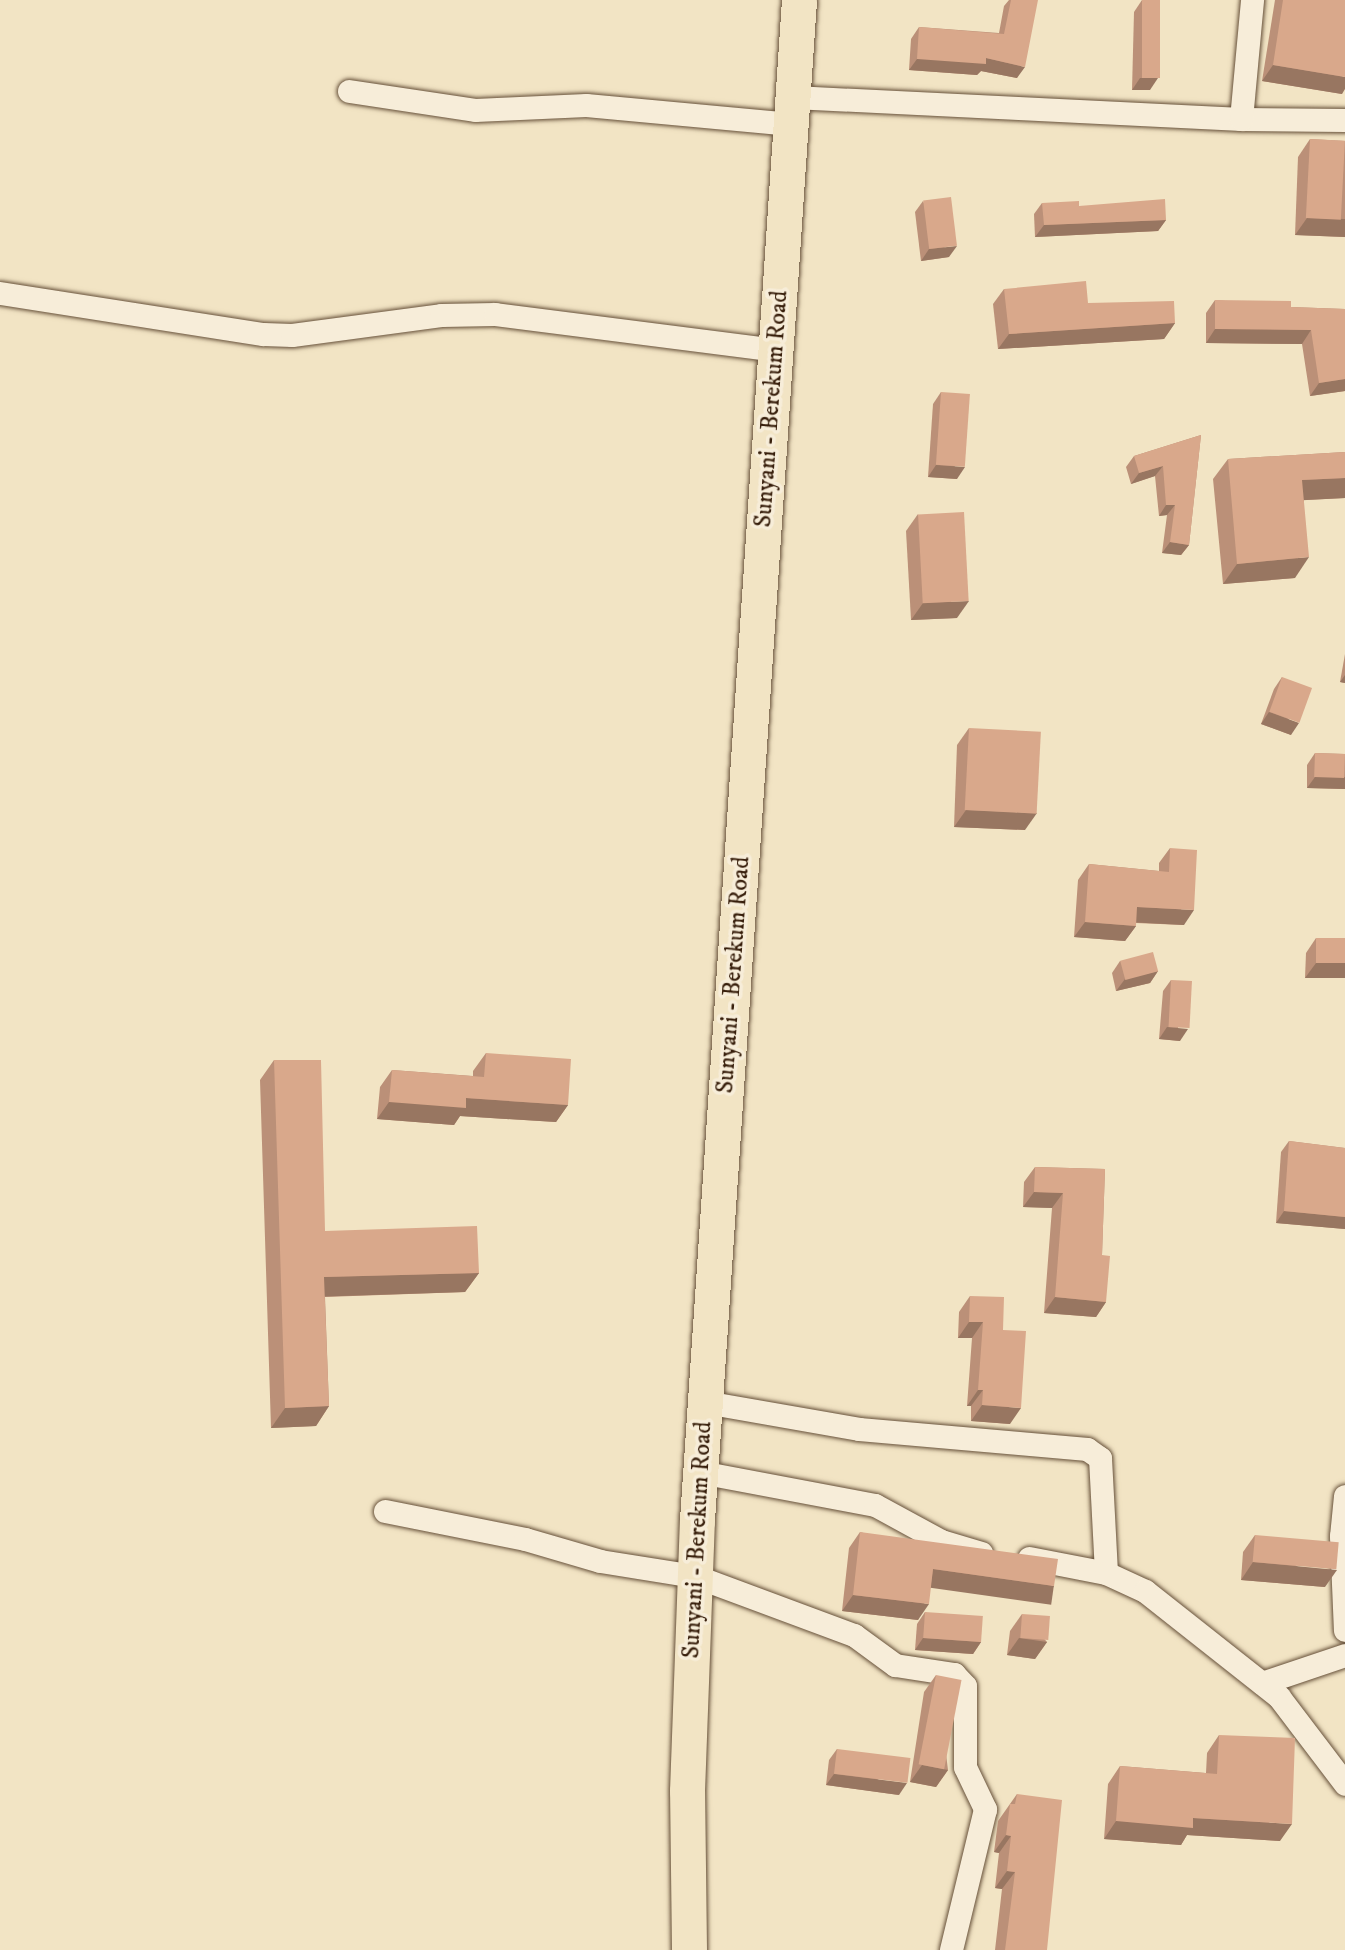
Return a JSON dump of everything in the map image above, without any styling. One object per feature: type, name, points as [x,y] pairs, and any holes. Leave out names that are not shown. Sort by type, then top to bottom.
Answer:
[{"type":"main road","name":"Sunyani - Berekum Road","points":[[689,1950],[687,1791],[700,1472],[799,0]]},
{"type":"street","points":[[1241,120],[1252,0]]},
{"type":"street","points":[[349,91],[475,110],[586,105],[1345,120]]},
{"type":"street","points":[[0,293],[263,334],[292,335],[440,315],[495,314],[775,351]]},
{"type":"street","points":[[705,1402],[859,1429],[1087,1449],[1100,1458],[1106,1573]]},
{"type":"street","points":[[700,1472],[875,1505],[941,1541],[977,1553],[1068,1562],[1106,1573],[1145,1591],[1279,1697],[1345,1784]]},
{"type":"street","points":[[1345,1496],[1340,1536],[1345,1630]]},
{"type":"street","points":[[385,1511],[524,1539],[600,1561],[695,1576],[854,1634],[895,1665],[954,1674],[965,1686],[965,1767],[985,1809],[951,1950]]},
{"type":"street","points":[[1262,1683],[1345,1655]]},
{"type":"building","points":[[1011,0],[1038,0],[1025,67],[986,58],[986,64],[917,59],[919,27],[1004,34]]},
{"type":"building","points":[[1142,0],[1160,0],[1160,78],[1142,78]]},
{"type":"building","points":[[1283,0],[1345,0],[1345,77],[1273,65]]},
{"type":"building","points":[[1310,139],[1345,141],[1341,220],[1306,218]]},
{"type":"building","points":[[951,197],[957,246],[929,249],[923,200]]},
{"type":"building","points":[[1165,199],[1166,220],[1044,225],[1042,203],[1079,201],[1079,206]]},
{"type":"building","points":[[1086,281],[1088,303],[1174,301],[1175,323],[1009,334],[1004,289]]},
{"type":"building","points":[[1215,300],[1291,301],[1291,307],[1345,309],[1345,379],[1319,383],[1311,330],[1215,329]]},
{"type":"building","points":[[941,392],[970,394],[965,467],[936,465]]},
{"type":"building","points":[[1201,435],[1189,545],[1170,542],[1175,505],[1166,505],[1163,466],[1139,473],[1134,456]]},
{"type":"building","points":[[1345,452],[1345,478],[1302,480],[1309,557],[1237,564],[1228,459]]},
{"type":"building","points":[[964,512],[969,601],[923,603],[918,514]]},
{"type":"building","points":[[1282,677],[1312,688],[1299,723],[1269,712]]},
{"type":"building","points":[[969,728],[1041,732],[1037,814],[965,810]]},
{"type":"building","points":[[1315,753],[1345,754],[1344,778],[1314,777]]},
{"type":"building","points":[[1170,848],[1197,850],[1194,910],[1137,907],[1136,926],[1085,922],[1089,864],[1169,872]]},
{"type":"building","points":[[1316,938],[1345,938],[1345,963],[1316,963]]},
{"type":"building","points":[[1153,952],[1158,971],[1125,980],[1120,961]]},
{"type":"building","points":[[1171,980],[1192,981],[1190,1028],[1169,1027]]},
{"type":"building","points":[[486,1053],[571,1059],[568,1105],[466,1098],[466,1108],[389,1102],[392,1070],[484,1077]]},
{"type":"building","points":[[274,1060],[321,1060],[325,1231],[477,1226],[479,1273],[324,1277],[329,1406],[285,1408]]},
{"type":"building","points":[[1289,1141],[1345,1148],[1345,1217],[1284,1211]]},
{"type":"building","points":[[1035,1167],[1105,1169],[1102,1255],[1110,1256],[1106,1302],[1055,1297],[1063,1193],[1034,1192]]},
{"type":"building","points":[[970,1296],[1004,1297],[1003,1330],[1026,1331],[1021,1408],[982,1405],[983,1390],[978,1390],[983,1322],[969,1322]]},
{"type":"building","points":[[860,1532],[1058,1559],[1054,1586],[933,1569],[929,1604],[853,1595]]},
{"type":"building","points":[[1255,1535],[1339,1542],[1336,1569],[1253,1562]]},
{"type":"building","points":[[925,1612],[983,1616],[981,1642],[923,1638]]},
{"type":"building","points":[[1022,1614],[1050,1616],[1048,1640],[1020,1638]]},
{"type":"building","points":[[936,1675],[962,1680],[944,1769],[919,1764]]},
{"type":"building","points":[[1219,1735],[1295,1738],[1292,1824],[1193,1818],[1193,1828],[1116,1821],[1120,1766],[1217,1774]]},
{"type":"building","points":[[837,1749],[910,1758],[907,1783],[834,1774]]},
{"type":"building","points":[[1017,1794],[1062,1800],[1047,1950],[1005,1950],[1015,1872],[1007,1871],[1011,1836],[1006,1835],[1010,1804],[1015,1804]]}]
